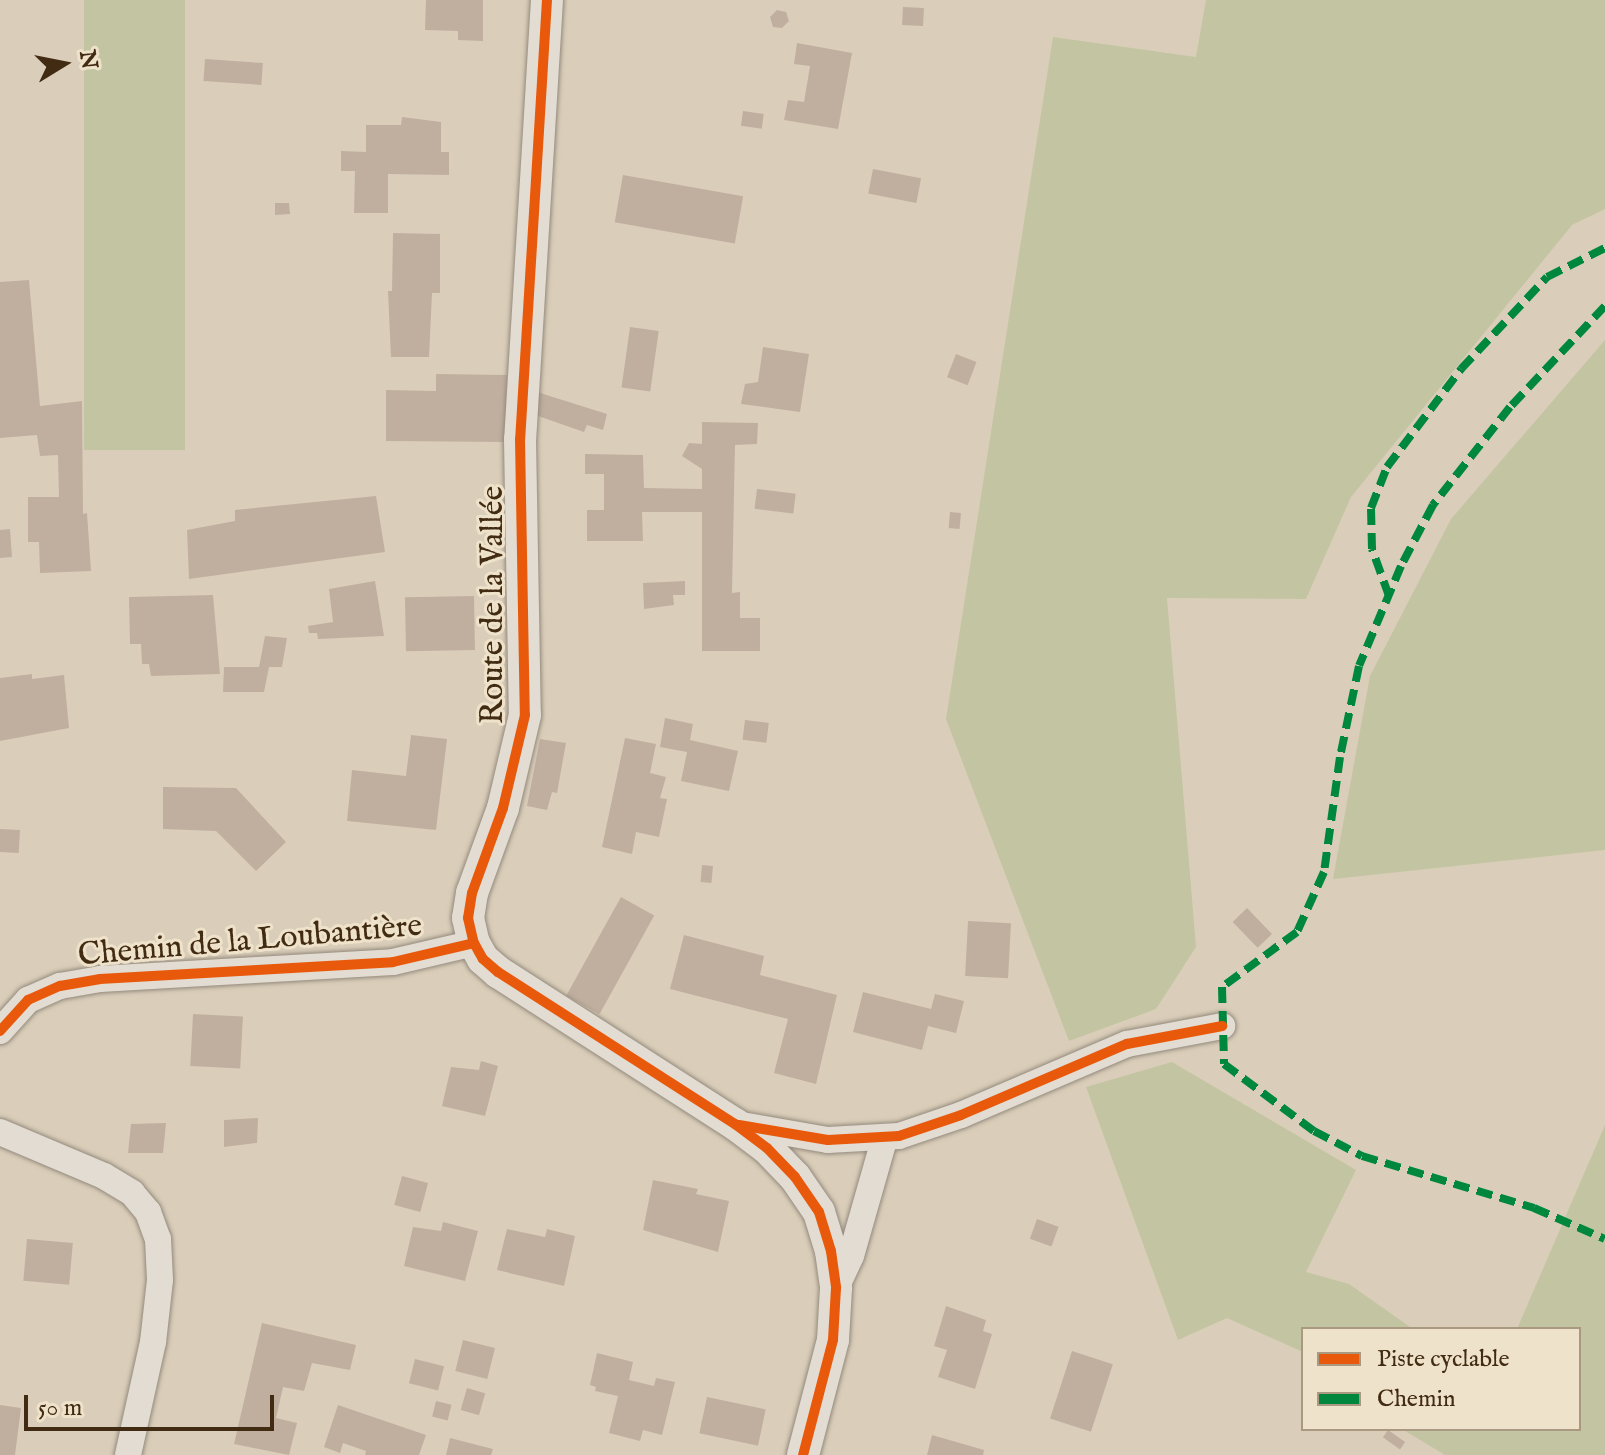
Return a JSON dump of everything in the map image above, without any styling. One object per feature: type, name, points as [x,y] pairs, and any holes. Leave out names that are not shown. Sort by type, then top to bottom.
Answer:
[{"type":"street","name":"Route de la Vallée","points":[[474,943],[468,918],[472,893],[503,808],[525,715],[520,439],[547,0]]},
{"type":"street","name":"Chemin de la Loubantière","points":[[0,1031],[28,1000],[60,986],[100,979],[393,962],[474,943]]},
{"type":"street","points":[[474,943],[483,959],[498,972],[735,1124],[767,1148],[795,1177],[819,1212],[831,1251],[836,1288],[833,1340],[803,1455]]},
{"type":"street","points":[[735,1124],[828,1140],[884,1140],[961,1115],[1127,1044],[1222,1026]]},
{"type":"street","points":[[0,1132],[104,1176],[132,1193],[148,1212],[158,1239],[160,1280],[153,1342],[128,1455]]},
{"type":"street","points":[[836,1288],[851,1256],[884,1140]]},
{"type":"green space","points":[[84,0],[185,0],[185,450],[84,450]]},
{"type":"green space","points":[[1206,0],[1605,0],[1605,209],[1572,225],[1351,497],[1306,599],[1167,598],[1196,947],[1156,1009],[1069,1041],[946,719],[1053,37],[1196,57]]},
{"type":"green space","points":[[1605,340],[1605,850],[1333,879],[1370,676],[1451,519]]},
{"type":"green space","points":[[1172,1062],[1356,1170],[1306,1272],[1349,1284],[1410,1327],[1301,1327],[1301,1351],[1227,1318],[1178,1340],[1086,1087]]},
{"type":"green space","points":[[1605,1125],[1605,1455],[1445,1455],[1405,1431],[1581,1431],[1581,1327],[1518,1327]]},
{"type":"building","points":[[426,0],[483,0],[483,41],[458,40],[458,31],[425,30]]},
{"type":"building","points":[[903,7],[924,8],[923,26],[902,25]]},
{"type":"building","points":[[777,10],[786,12],[789,21],[782,28],[773,27],[770,17]]},
{"type":"building","points":[[797,43],[852,53],[838,129],[784,120],[788,100],[804,102],[810,66],[794,64]]},
{"type":"building","points":[[205,59],[263,63],[261,85],[203,81]]},
{"type":"building","points":[[743,111],[764,114],[762,129],[741,126]]},
{"type":"building","points":[[402,117],[441,122],[441,152],[449,152],[449,175],[388,174],[388,213],[354,213],[355,171],[341,171],[341,151],[366,152],[366,125],[401,125]]},
{"type":"building","points":[[873,169],[921,178],[916,203],[868,194]]},
{"type":"building","points":[[623,175],[743,196],[735,243],[615,222]]},
{"type":"building","points":[[275,203],[289,203],[290,214],[275,215]]},
{"type":"building","points":[[393,233],[440,234],[440,293],[432,293],[429,357],[391,357],[388,291],[392,291]]},
{"type":"building","points":[[29,280],[40,406],[82,401],[83,514],[87,513],[91,571],[40,573],[39,542],[28,542],[28,497],[59,497],[58,455],[40,456],[37,435],[0,438],[0,282]]},
{"type":"building","points":[[630,327],[659,331],[650,391],[622,387]]},
{"type":"building","points":[[763,347],[809,354],[800,412],[741,404],[745,384],[758,382]]},
{"type":"building","points":[[956,354],[977,362],[968,385],[947,377]]},
{"type":"building","points":[[436,374],[507,375],[505,442],[386,441],[386,390],[436,391]]},
{"type":"building","points":[[537,392],[607,414],[603,430],[587,425],[584,432],[538,416]]},
{"type":"building","points":[[702,422],[758,423],[757,444],[735,445],[732,593],[740,592],[740,618],[760,618],[760,651],[702,651],[702,512],[642,512],[643,541],[587,541],[587,510],[604,510],[604,474],[585,474],[585,454],[643,455],[644,488],[702,489],[702,469],[682,456],[689,443],[702,444]]},
{"type":"building","points":[[757,489],[796,494],[793,514],[755,509]]},
{"type":"building","points":[[376,496],[385,552],[189,579],[187,530],[235,521],[235,510]]},
{"type":"building","points":[[950,512],[961,513],[960,529],[949,528]]},
{"type":"building","points":[[10,529],[12,557],[0,558],[0,530]]},
{"type":"building","points":[[375,581],[384,636],[318,639],[317,633],[309,633],[308,626],[333,622],[329,589]]},
{"type":"building","points":[[685,581],[685,595],[673,595],[674,605],[644,609],[643,583]]},
{"type":"building","points":[[213,595],[220,674],[151,676],[149,664],[142,664],[141,644],[130,644],[129,597]]},
{"type":"building","points":[[474,596],[475,650],[406,651],[405,597]]},
{"type":"building","points":[[265,636],[287,638],[282,667],[269,667],[264,692],[223,692],[224,667],[259,667]]},
{"type":"building","points":[[32,674],[32,679],[64,675],[69,728],[0,741],[0,678]]},
{"type":"building","points":[[665,718],[693,724],[690,740],[738,751],[729,791],[681,781],[687,752],[660,747]]},
{"type":"building","points":[[745,720],[769,723],[766,743],[743,740]]},
{"type":"building","points":[[411,735],[447,739],[436,830],[347,821],[352,770],[406,776]]},
{"type":"building","points":[[625,738],[656,744],[650,773],[666,777],[660,798],[667,799],[659,837],[636,832],[632,854],[602,847]]},
{"type":"building","points":[[540,739],[566,743],[557,793],[552,792],[547,810],[527,806]]},
{"type":"building","points":[[163,787],[236,788],[286,842],[256,871],[216,831],[163,829]]},
{"type":"building","points":[[0,829],[20,830],[19,853],[0,852]]},
{"type":"building","points":[[702,865],[713,866],[711,883],[701,882]]},
{"type":"building","points":[[621,897],[654,915],[599,1014],[566,996]]},
{"type":"building","points":[[1247,908],[1272,934],[1258,948],[1233,922]]},
{"type":"building","points":[[968,921],[1011,923],[1008,978],[965,976]]},
{"type":"building","points":[[684,935],[764,956],[760,975],[837,995],[816,1084],[774,1073],[788,1019],[670,989]]},
{"type":"building","points":[[863,992],[931,1009],[935,994],[964,1001],[956,1033],[928,1026],[922,1050],[853,1032]]},
{"type":"building","points":[[193,1014],[243,1017],[240,1069],[190,1066]]},
{"type":"building","points":[[481,1061],[498,1066],[485,1116],[442,1106],[451,1067],[479,1070]]},
{"type":"building","points":[[258,1118],[257,1143],[224,1147],[224,1120]]},
{"type":"building","points":[[166,1123],[163,1153],[128,1153],[131,1124]]},
{"type":"building","points":[[402,1176],[428,1183],[420,1212],[394,1205]]},
{"type":"building","points":[[653,1180],[698,1189],[696,1194],[729,1201],[718,1252],[643,1230]]},
{"type":"building","points":[[1037,1219],[1059,1227],[1051,1247],[1030,1239]]},
{"type":"building","points":[[443,1222],[478,1231],[465,1281],[404,1266],[413,1227],[441,1231]]},
{"type":"building","points":[[507,1229],[545,1237],[547,1229],[575,1236],[564,1286],[497,1270]]},
{"type":"building","points":[[27,1239],[73,1243],[69,1285],[23,1281]]},
{"type":"building","points":[[946,1306],[986,1320],[983,1331],[992,1334],[975,1389],[938,1377],[947,1350],[934,1346]]},
{"type":"building","points":[[262,1323],[356,1345],[350,1370],[312,1363],[304,1391],[283,1387],[276,1418],[297,1423],[289,1455],[234,1444]]},
{"type":"building","points":[[463,1340],[495,1348],[487,1379],[455,1371]]},
{"type":"building","points":[[1072,1351],[1113,1364],[1091,1432],[1050,1419]]},
{"type":"building","points":[[597,1353],[633,1362],[629,1380],[654,1386],[656,1378],[675,1382],[662,1435],[643,1430],[640,1441],[609,1433],[618,1396],[595,1391],[596,1387],[590,1385]]},
{"type":"building","points":[[415,1359],[444,1366],[438,1391],[409,1383]]},
{"type":"building","points":[[467,1388],[485,1393],[479,1415],[461,1410]]},
{"type":"building","points":[[707,1397],[766,1409],[758,1446],[699,1433]]},
{"type":"building","points":[[436,1401],[452,1405],[448,1420],[432,1417]]},
{"type":"building","points":[[0,1405],[21,1408],[15,1455],[0,1455]]},
{"type":"building","points":[[338,1405],[426,1435],[419,1455],[365,1455],[366,1451],[343,1443],[340,1453],[324,1447]]},
{"type":"building","points":[[1387,1431],[1405,1442],[1400,1449],[1383,1437]]},
{"type":"building","points":[[932,1435],[984,1450],[983,1455],[927,1455]]},
{"type":"building","points":[[450,1438],[493,1449],[491,1455],[446,1455]]},
{"type":"marked path","points":[[1389,596],[1372,549],[1371,508],[1387,467],[1461,369],[1547,277],[1605,248]]},
{"type":"marked path","points":[[1605,306],[1510,407],[1433,505],[1401,566],[1359,666],[1340,757],[1324,872],[1297,932],[1222,987],[1224,1064],[1314,1131],[1362,1156],[1534,1208],[1605,1239]]},
{"type":"cycle path","points":[[547,0],[520,439],[525,715],[503,808],[472,893],[468,918],[474,943],[483,959],[498,972],[735,1124],[767,1148],[795,1177],[819,1212],[831,1251],[836,1288],[833,1340],[803,1455]]},
{"type":"cycle path","points":[[0,1031],[28,1000],[60,986],[100,979],[393,962],[474,943]]},
{"type":"cycle path","points":[[739,1125],[828,1140],[899,1136],[961,1115],[1127,1044],[1222,1026]]}]
